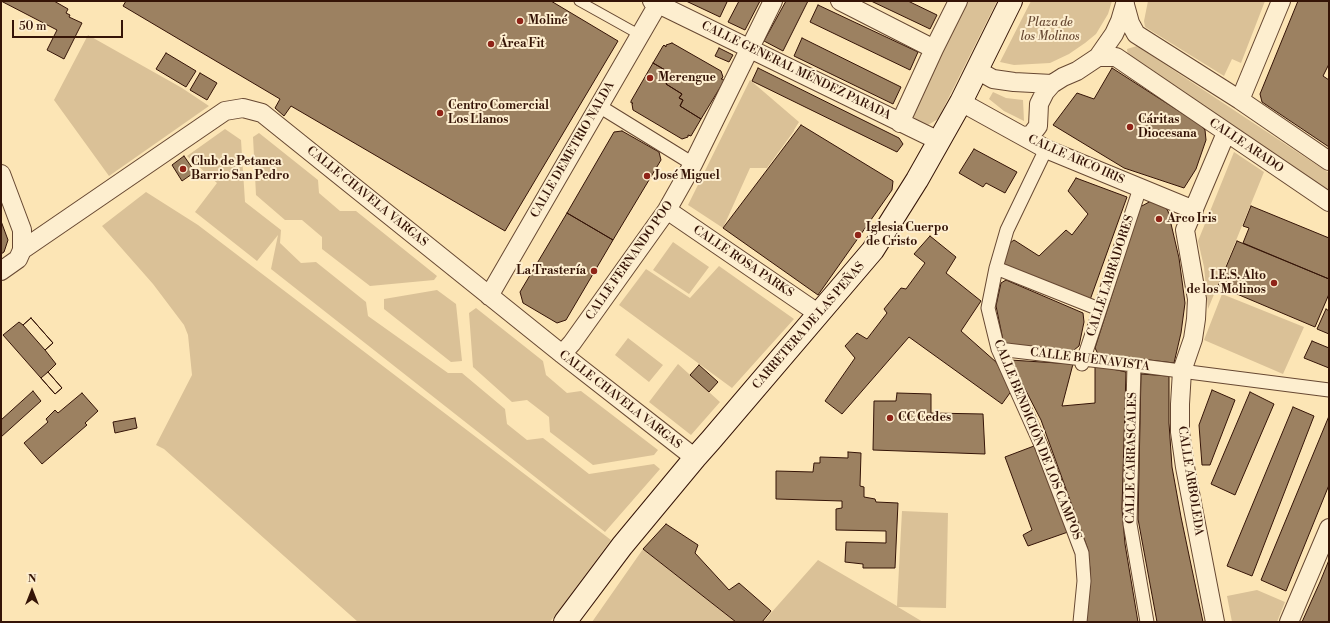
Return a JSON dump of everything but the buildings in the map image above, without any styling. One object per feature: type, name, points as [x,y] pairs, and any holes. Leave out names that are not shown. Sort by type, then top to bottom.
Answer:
[{"type":"main road","name":"CARRETERA DE LAS PEÑAS","points":[[565,622],[622,546],[695,458],[874,250],[939,142],[961,102],[1011,1]]},
{"type":"street","name":"CALLE FERNANDO POO","points":[[562,354],[572,343],[667,210],[693,164],[773,1]]},
{"type":"street","points":[[840,1],[934,49]]},
{"type":"street","points":[[900,123],[958,1]]},
{"type":"street","points":[[1240,100],[1281,1]]},
{"type":"street","name":"CALLE DEMETRIO NALDA","points":[[489,296],[640,35],[655,2]]},
{"type":"street","name":"CALLE GENERAL MÉNDEZ PARADA","points":[[655,2],[939,142]]},
{"type":"street","points":[[1125,3],[1130,23],[1136,34],[1240,100],[1329,161]]},
{"type":"street","points":[[1098,57],[1114,34],[1120,21],[1125,3]]},
{"type":"street","points":[[1023,136],[1031,134],[1038,126],[1039,104],[1045,92],[1052,84],[1077,71],[1098,57],[1106,48],[1122,37],[1136,34]]},
{"type":"street","name":"CALLE ARADO","points":[[1098,57],[1116,57],[1329,202]]},
{"type":"street","points":[[977,70],[993,80],[1052,84]]},
{"type":"street","name":"CALLE ARCO IRIS","points":[[961,102],[1046,149],[1194,210]]},
{"type":"street","points":[[599,106],[693,164]]},
{"type":"street","name":"CALLE CHAVELA VARGAS","points":[[1,271],[18,259],[22,250],[225,111],[242,108],[262,113],[489,296],[695,458]]},
{"type":"street","name":"CALLE ARBOLEDA","points":[[1215,622],[1185,466],[1180,432],[1180,404],[1182,371],[1193,339],[1197,299],[1185,230],[1226,133]]},
{"type":"street","name":"CALLE BENDICIÓN DE LOS CAMPOS","points":[[1046,149],[1007,230],[996,268],[988,308],[998,349],[1041,444],[1082,553],[1084,581],[1080,622]]},
{"type":"street","points":[[1,174],[22,230],[22,250]]},
{"type":"street","name":"CALLE LABRADORES","points":[[1083,362],[1099,309],[1140,188]]},
{"type":"street","name":"CALLE ROSA PARKS","points":[[667,210],[819,314]]},
{"type":"street","points":[[996,268],[1099,309]]},
{"type":"street","name":"CALLE BUENAVISTA","points":[[998,349],[1083,362],[1134,364],[1329,390]]},
{"type":"street","name":"CALLE CARRASCALES","points":[[1134,364],[1130,524],[1148,622]]},
{"type":"street","points":[[1289,622],[1329,528]]},
{"type":"lane","points":[[579,1],[640,35]]},
{"type":"green space","points":[[965,1],[997,1],[938,119],[928,125],[919,123],[913,116]]},
{"type":"green space","name":"Plaza de los Molinos","points":[[1031,1],[1112,1],[1108,14],[1096,34],[1069,54],[1050,63],[1014,65],[1000,62]]},
{"type":"green space","points":[[1148,1],[1265,1],[1241,63],[1232,59],[1224,76],[1145,27],[1144,21]]},
{"type":"green space","points":[[88,35],[182,88],[209,106],[109,176],[54,100]]},
{"type":"green space","points":[[1137,46],[1329,173],[1329,191],[1128,57],[1127,49]]},
{"type":"green space","points":[[750,80],[799,122],[767,168],[750,168],[723,228],[688,205]]},
{"type":"green space","points":[[993,92],[1006,98],[1023,100],[1024,121],[1004,111],[989,99]]},
{"type":"green space","points":[[225,129],[241,140],[245,202],[281,230],[280,243],[301,263],[316,262],[366,302],[368,316],[448,373],[462,373],[505,409],[507,424],[527,440],[543,438],[589,474],[654,464],[660,469],[605,532],[271,269],[278,235],[257,261],[195,212],[217,183],[187,156]]},
{"type":"green space","points":[[259,133],[318,180],[319,193],[340,211],[356,211],[437,276],[434,280],[370,286],[322,249],[322,237],[302,220],[285,220],[256,195],[253,137]]},
{"type":"green space","points":[[1234,152],[1264,172],[1208,309],[1204,267],[1198,241]]},
{"type":"green space","points":[[146,192],[198,225],[611,540],[550,622],[358,622],[164,449],[156,445],[192,375],[188,335],[184,325],[153,284],[102,226]]},
{"type":"green space","points":[[673,242],[709,267],[689,294],[653,270]]},
{"type":"green space","points":[[719,266],[794,319],[732,388],[619,305],[646,269],[690,298]]},
{"type":"green space","points":[[437,290],[456,304],[462,361],[451,362],[384,309],[384,299]]},
{"type":"green space","points":[[1222,294],[1304,327],[1283,374],[1204,340]]},
{"type":"green space","points":[[476,308],[543,361],[546,375],[567,393],[581,391],[658,450],[654,455],[593,465],[550,432],[549,417],[527,400],[512,402],[473,367],[469,313]]},
{"type":"green space","points":[[628,338],[663,365],[649,382],[615,355]]},
{"type":"green space","points":[[678,364],[720,402],[691,435],[649,402]]},
{"type":"green space","points":[[902,511],[948,513],[946,608],[898,607],[923,622],[763,622],[818,560],[897,606]]},
{"type":"green space","points":[[643,549],[736,622],[592,622]]},
{"type":"green space","points":[[1257,590],[1285,602],[1277,622],[1232,622],[1227,596]]},
{"type":"place","name":"Moliné","points":[[520,21]]},
{"type":"place","name":"Área Fit","points":[[491,44]]},
{"type":"place","name":"Merengue","points":[[650,78]]},
{"type":"place","name":"Centro Comercial Los Llanos","points":[[440,113]]},
{"type":"place","name":"Cáritas Diocesana","points":[[1130,127]]},
{"type":"place","name":"Club de Petanca Barrio San Pedro","points":[[183,169]]},
{"type":"place","name":"José Miguel","points":[[647,176]]},
{"type":"place","name":"Arco Iris","points":[[1159,219]]},
{"type":"place","name":"Iglesia Cuerpo de Cristo","points":[[858,235]]},
{"type":"place","name":"La Trastería","points":[[594,271]]},
{"type":"place","name":"I.E.S. Alto de los Molinos","points":[[1274,283]]},
{"type":"place","name":"CC Cedes","points":[[890,418]]}]
